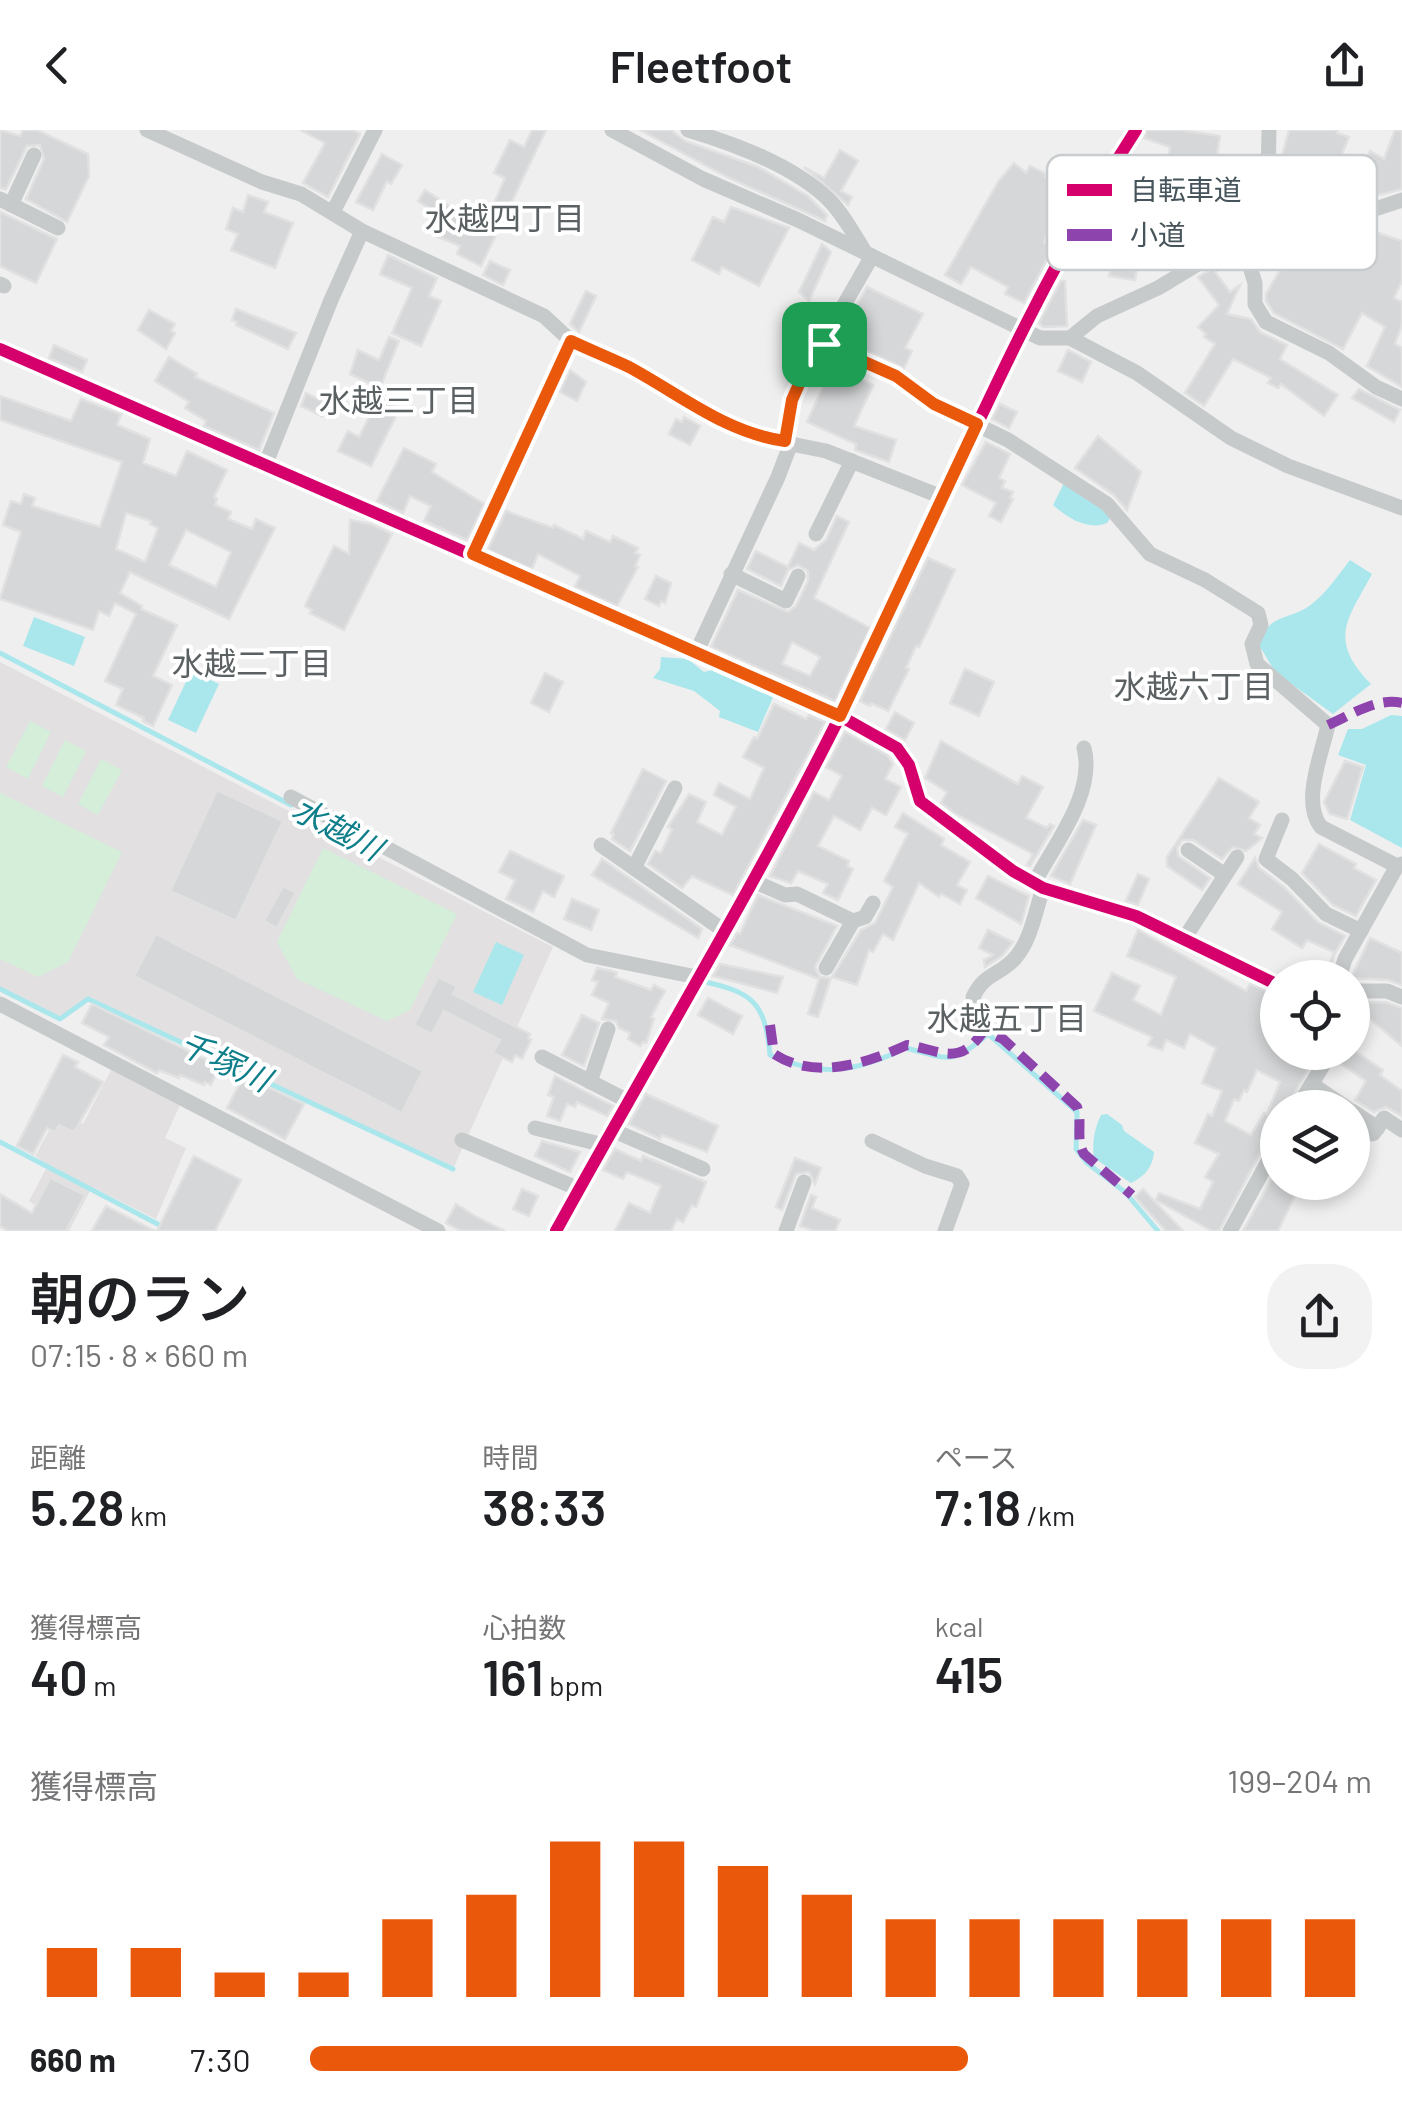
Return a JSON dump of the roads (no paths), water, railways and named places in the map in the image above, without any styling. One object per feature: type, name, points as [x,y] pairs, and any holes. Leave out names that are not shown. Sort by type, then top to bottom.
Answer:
[{"type":"street","points":[[147,130],[262,182],[301,194],[362,231],[544,316],[571,341],[630,368],[682,402],[756,437],[826,451],[942,498]]},
{"type":"street","points":[[333,212],[375,130]]},
{"type":"street","points":[[612,130],[703,179],[798,220],[1021,330],[1040,338],[1070,338],[1137,374],[1231,438],[1288,466],[1402,508]]},
{"type":"street","points":[[688,130],[779,167],[813,187],[830,201],[868,254]]},
{"type":"street","points":[[1121,155],[1136,130]]},
{"type":"street","points":[[1268,155],[1269,130]]},
{"type":"street","points":[[34,155],[6,202],[58,228]]},
{"type":"street","points":[[1377,208],[1402,200]]},
{"type":"street","points":[[266,463],[330,300],[362,231]]},
{"type":"street","points":[[828,333],[868,254]]},
{"type":"street","points":[[556,1231],[840,716],[1052,270]]},
{"type":"street","points":[[1070,338],[1098,316],[1188,270]]},
{"type":"street","points":[[1251,270],[1255,304],[1266,322],[1329,354],[1376,387],[1402,399]]},
{"type":"street","points":[[473,554],[571,341]]},
{"type":"street","points":[[696,653],[778,477],[788,442],[792,400],[815,348],[824,344],[896,376],[934,404],[1008,440],[1107,504],[1150,554],[1205,580],[1258,613],[1261,624],[1252,644],[1258,664],[1328,725],[1312,802],[1313,818],[1321,827],[1398,872],[1347,960]]},
{"type":"street","points":[[0,349],[840,716],[897,748],[909,765],[920,801],[1013,872],[1038,886],[1136,916],[1260,976]]},
{"type":"street","points":[[816,534],[852,461]]},
{"type":"street","points":[[731,574],[786,601],[798,576]]},
{"type":"street","points":[[984,1030],[973,997],[981,981],[1019,954],[1031,929],[1038,886],[1082,789],[1088,763],[1084,748]]},
{"type":"street","points":[[634,868],[674,788]]},
{"type":"street","points":[[291,798],[587,954],[686,978],[697,977]]},
{"type":"street","points":[[1282,820],[1266,858],[1326,914],[1361,931]]},
{"type":"street","points":[[601,845],[723,930]]},
{"type":"street","points":[[1188,850],[1225,875]]},
{"type":"street","points":[[1184,939],[1237,857]]},
{"type":"street","points":[[751,880],[785,894],[796,894],[853,921]]},
{"type":"street","points":[[826,968],[853,921],[865,917],[873,903]]},
{"type":"street","points":[[1370,992],[1402,997]]},
{"type":"street","points":[[0,1004],[438,1231]]},
{"type":"street","points":[[590,1082],[608,1029]]},
{"type":"street","points":[[542,1057],[628,1101]]},
{"type":"street","points":[[1310,1090],[1321,1070]]},
{"type":"street","points":[[1313,1085],[1321,1090]]},
{"type":"street","points":[[1370,1126],[1376,1131],[1384,1118],[1402,1130]]},
{"type":"street","points":[[535,1128],[608,1137],[703,1169]]},
{"type":"street","points":[[462,1140],[579,1188]]},
{"type":"street","points":[[872,1141],[924,1166],[958,1176],[962,1184],[945,1231]]},
{"type":"street","points":[[1230,1231],[1260,1176]]},
{"type":"street","points":[[786,1231],[804,1182]]},
{"type":"water","points":[[1064,483],[1112,515],[1107,523],[1078,522],[1053,505]]},
{"type":"water","points":[[1350,560],[1372,574],[1346,629],[1349,654],[1371,684],[1333,714],[1275,672],[1259,645],[1268,627],[1313,603]]},
{"type":"water","points":[[34,617],[85,637],[74,666],[23,646]]},
{"type":"water","points":[[661,657],[688,659],[704,672],[712,670],[774,695],[758,732],[719,717],[720,711],[694,691],[653,678],[660,669]]},
{"type":"water","points":[[191,671],[219,684],[196,733],[168,720]]},
{"type":"water","points":[[1391,715],[1402,716],[1402,848],[1350,820],[1366,765],[1338,755],[1348,729],[1362,729]]},
{"type":"water","points":[[496,942],[524,955],[502,1005],[473,992]]},
{"type":"water","points":[[1107,1114],[1154,1152],[1147,1171],[1131,1183],[1094,1158],[1097,1126],[1101,1115]]},
{"type":"waterway","name":"水越川","points":[[0,653],[291,805]]},
{"type":"waterway","name":"水越川","points":[[701,981],[732,989],[752,1002],[764,1022],[770,1055],[806,1067],[855,1067],[906,1048],[950,1057],[966,1051],[988,1034],[1077,1112],[1076,1149],[1087,1163],[1125,1192],[1158,1231]]},
{"type":"waterway","name":"千塚川","points":[[0,989],[60,1019],[88,999],[453,1169]]},
{"type":"waterway","points":[[0,1142],[171,1231]]},
{"type":"district","name":"水越四丁目","points":[[505,219]]},
{"type":"district","name":"水越三丁目","points":[[399,401]]},
{"type":"district","name":"水越二丁目","points":[[252,664]]},
{"type":"district","name":"水越六丁目","points":[[1194,687]]},
{"type":"district","name":"水越五丁目","points":[[1007,1019]]}]
